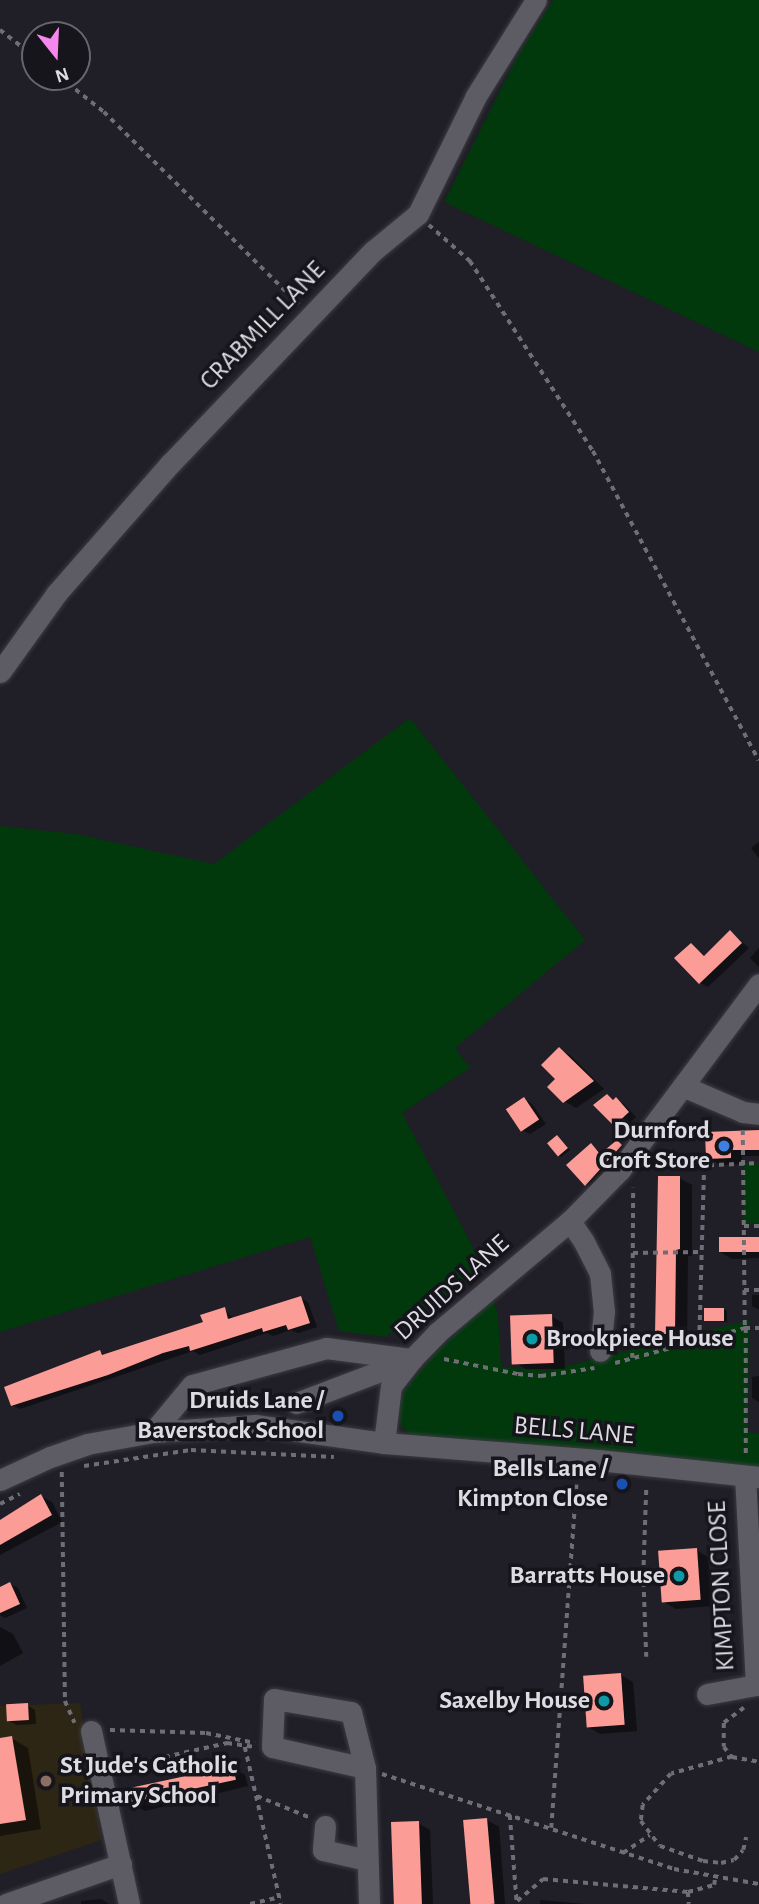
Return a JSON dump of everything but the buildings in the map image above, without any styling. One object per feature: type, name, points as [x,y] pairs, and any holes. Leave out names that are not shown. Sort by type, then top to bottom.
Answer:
[{"type":"street","name":"CRABMILL LANE","points":[[0,672],[74,574],[170,464],[373,251],[418,214],[476,96],[536,0]]},
{"type":"street","name":"DRUIDS LANE","points":[[384,1443],[391,1386],[412,1359],[438,1332],[570,1221],[620,1170],[685,1087],[759,984]]},
{"type":"street","points":[[685,1087],[751,1113]]},
{"type":"street","points":[[570,1221],[600,1274],[604,1311],[600,1351]]},
{"type":"street","points":[[153,1432],[192,1385],[327,1348],[412,1359]]},
{"type":"street","points":[[296,1403],[412,1359]]},
{"type":"street","points":[[2,1472],[87,1444],[153,1432],[255,1425],[384,1443]]},
{"type":"street","name":"BELLS LANE","points":[[384,1443],[750,1470]]},
{"type":"street","name":"KIMPTON CLOSE","points":[[707,1694],[756,1685],[750,1470]]},
{"type":"street","points":[[365,1768],[272,1747],[274,1699],[351,1712],[365,1768],[369,1904]]},
{"type":"street","points":[[91,1731],[129,1904]]},
{"type":"street","points":[[325,1826],[323,1850],[368,1860]]},
{"type":"street","points":[[6,1904],[121,1864]]},
{"type":"path","points":[[0,30],[21,47]]},
{"type":"path","points":[[78,91],[104,112],[311,315]]},
{"type":"path","points":[[418,214],[470,261],[593,451],[759,760]]},
{"type":"path","points":[[750,1470],[744,1290],[744,1163],[751,1113]]},
{"type":"path","points":[[649,1168],[759,1163]]},
{"type":"path","points":[[699,1340],[704,1166]]},
{"type":"path","points":[[632,1358],[633,1188]]},
{"type":"path","points":[[744,1226],[759,1226]]},
{"type":"path","points":[[633,1253],[701,1252]]},
{"type":"path","points":[[744,1290],[759,1290]]},
{"type":"path","points":[[50,1478],[62,1472],[191,1450],[337,1457]]},
{"type":"path","points":[[62,1472],[65,1701],[80,1734],[91,1731],[206,1733],[272,1747]]},
{"type":"path","points":[[551,1828],[576,1485]]},
{"type":"path","points":[[646,1489],[643,1575],[646,1657]]},
{"type":"path","points":[[0,1504],[25,1491]]},
{"type":"path","points":[[732,1757],[724,1747],[724,1723],[733,1713],[754,1703],[756,1685]]},
{"type":"path","points":[[100,1772],[227,1743],[245,1747],[272,1747]]},
{"type":"path","points":[[245,1747],[282,1904]]},
{"type":"path","points":[[746,1837],[743,1850],[734,1860],[721,1863],[678,1853],[660,1846],[650,1835],[641,1821],[643,1805],[671,1773],[732,1757],[759,1762]]},
{"type":"path","points":[[365,1768],[623,1853],[715,1877],[759,1884]]},
{"type":"path","points":[[257,1796],[325,1826]]},
{"type":"path","points":[[510,1815],[517,1903]]},
{"type":"path","points":[[623,1853],[650,1835]]},
{"type":"path","points":[[517,1903],[543,1879],[688,1892],[714,1885],[715,1877]]},
{"type":"path","points":[[688,1892],[689,1904]]},
{"type":"path","points":[[250,1904],[280,1897]]},
{"type":"shaded area","name":"St Jude's Catholic Primary School","points":[[80,1703],[101,1840],[0,1874],[0,1706]]},
{"type":"green space","points":[[553,0],[759,0],[759,352],[444,202],[518,55]]},
{"type":"green space","points":[[410,718],[585,940],[455,1048],[470,1068],[402,1113],[484,1268],[385,1337],[339,1331],[310,1237],[0,1332],[0,826],[76,834],[214,864]]},
{"type":"green space","points":[[744,1163],[759,1163],[759,1223],[744,1223]]},
{"type":"green space","points":[[493,1299],[498,1314],[501,1367],[547,1371],[749,1320],[748,1432],[759,1433],[759,1468],[412,1436],[401,1426],[398,1411],[404,1391],[435,1353]]},
{"type":"place","name":"Durnford Croft Store","points":[[724,1146]]},
{"type":"place","name":"Brookpiece House","points":[[532,1339]]},
{"type":"place","name":"Druids Lane / Baverstock School","points":[[338,1416]]},
{"type":"place","name":"Bells Lane / Kimpton Close","points":[[622,1484]]},
{"type":"place","name":"Barratts House","points":[[679,1576]]},
{"type":"place","name":"Saxelby House","points":[[604,1701]]},
{"type":"place","name":"St Jude's Catholic Primary School","points":[[46,1781]]}]
